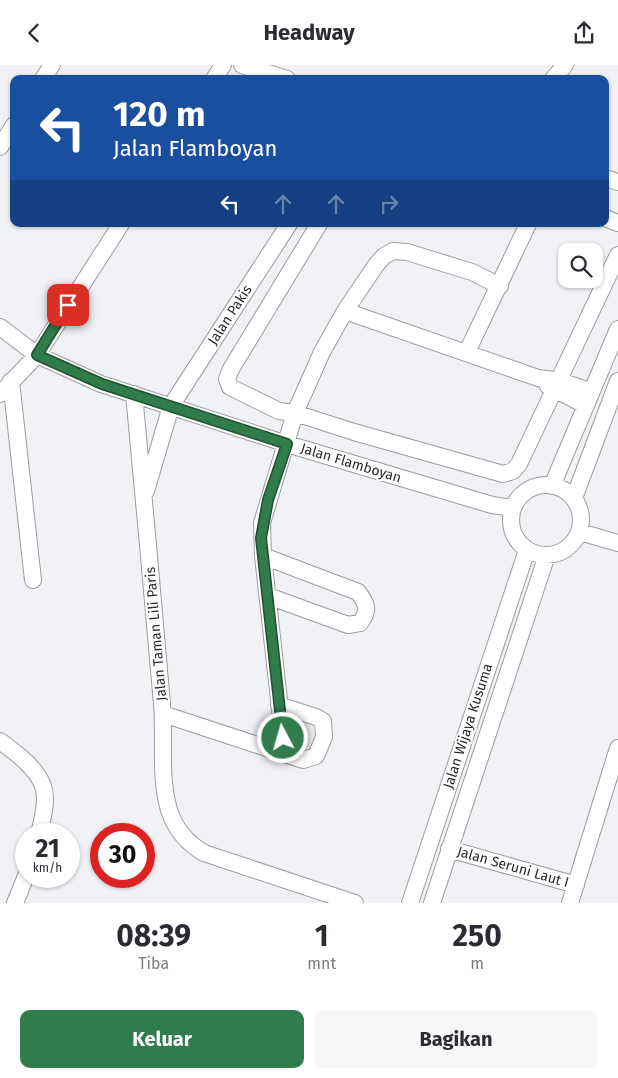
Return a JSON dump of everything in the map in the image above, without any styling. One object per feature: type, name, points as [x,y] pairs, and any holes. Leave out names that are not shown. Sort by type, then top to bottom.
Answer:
[{"type":"street","points":[[242,65],[274,75]]},
{"type":"street","points":[[556,75],[565,65]]},
{"type":"street","points":[[0,147],[10,131]]},
{"type":"street","points":[[0,394],[37,355],[119,227]]},
{"type":"street","name":"Jalan Pakis","points":[[171,405],[287,227]]},
{"type":"street","points":[[317,227],[231,369],[228,383],[243,395],[279,411],[295,413],[504,474],[513,471],[519,464],[558,386],[618,255]]},
{"type":"street","points":[[467,352],[527,227]]},
{"type":"street","points":[[285,754],[263,556],[262,523],[295,413],[322,352],[345,311],[376,265],[384,256],[393,251],[407,252],[472,272],[500,286]]},
{"type":"street","points":[[238,301],[262,316]]},
{"type":"street","points":[[345,311],[467,352],[588,398]]},
{"type":"street","name":"Jalan Flamboyan","points":[[0,327],[37,355],[102,384],[287,444],[492,505],[513,508]]},
{"type":"street","points":[[552,486],[618,329]]},
{"type":"street","points":[[12,381],[32,580]]},
{"type":"street","points":[[574,498],[618,381]]},
{"type":"street","name":"Jalan Taman Lili Paris","points":[[134,394],[163,714],[303,760],[316,756],[324,737],[325,727],[323,721],[279,705]]},
{"type":"street","name":"Jalan Taman Lili Paris","points":[[143,500],[171,405]]},
{"type":"street","points":[[552,486],[564,490],[574,498],[580,511],[580,532],[567,549],[547,555],[527,550],[515,536],[511,517],[513,508],[520,496],[531,488],[552,486]]},
{"type":"street","points":[[580,532],[618,543]]},
{"type":"street","name":"Jalan Wijaya Kusuma","points":[[410,903],[527,550]]},
{"type":"street","name":"Jalan Wijaya Kusuma","points":[[432,903],[547,555]]},
{"type":"street","points":[[263,556],[358,592],[366,603],[367,609],[360,623],[348,625],[268,596]]},
{"type":"street","points":[[163,714],[162,780],[173,819],[179,832],[193,847],[217,858],[355,903]]},
{"type":"street","points":[[0,741],[28,763],[44,787],[41,823]]},
{"type":"street","name":"Jalan Seruni Laut I","points":[[570,903],[617,754]]},
{"type":"street","name":"Jalan Seruni Laut I","points":[[450,849],[576,885]]},
{"type":"street","points":[[15,903],[21,888]]},
{"type":"route","points":[[68,305],[37,355],[102,384],[287,444],[268,500],[262,523],[261,538],[283,738]]}]
